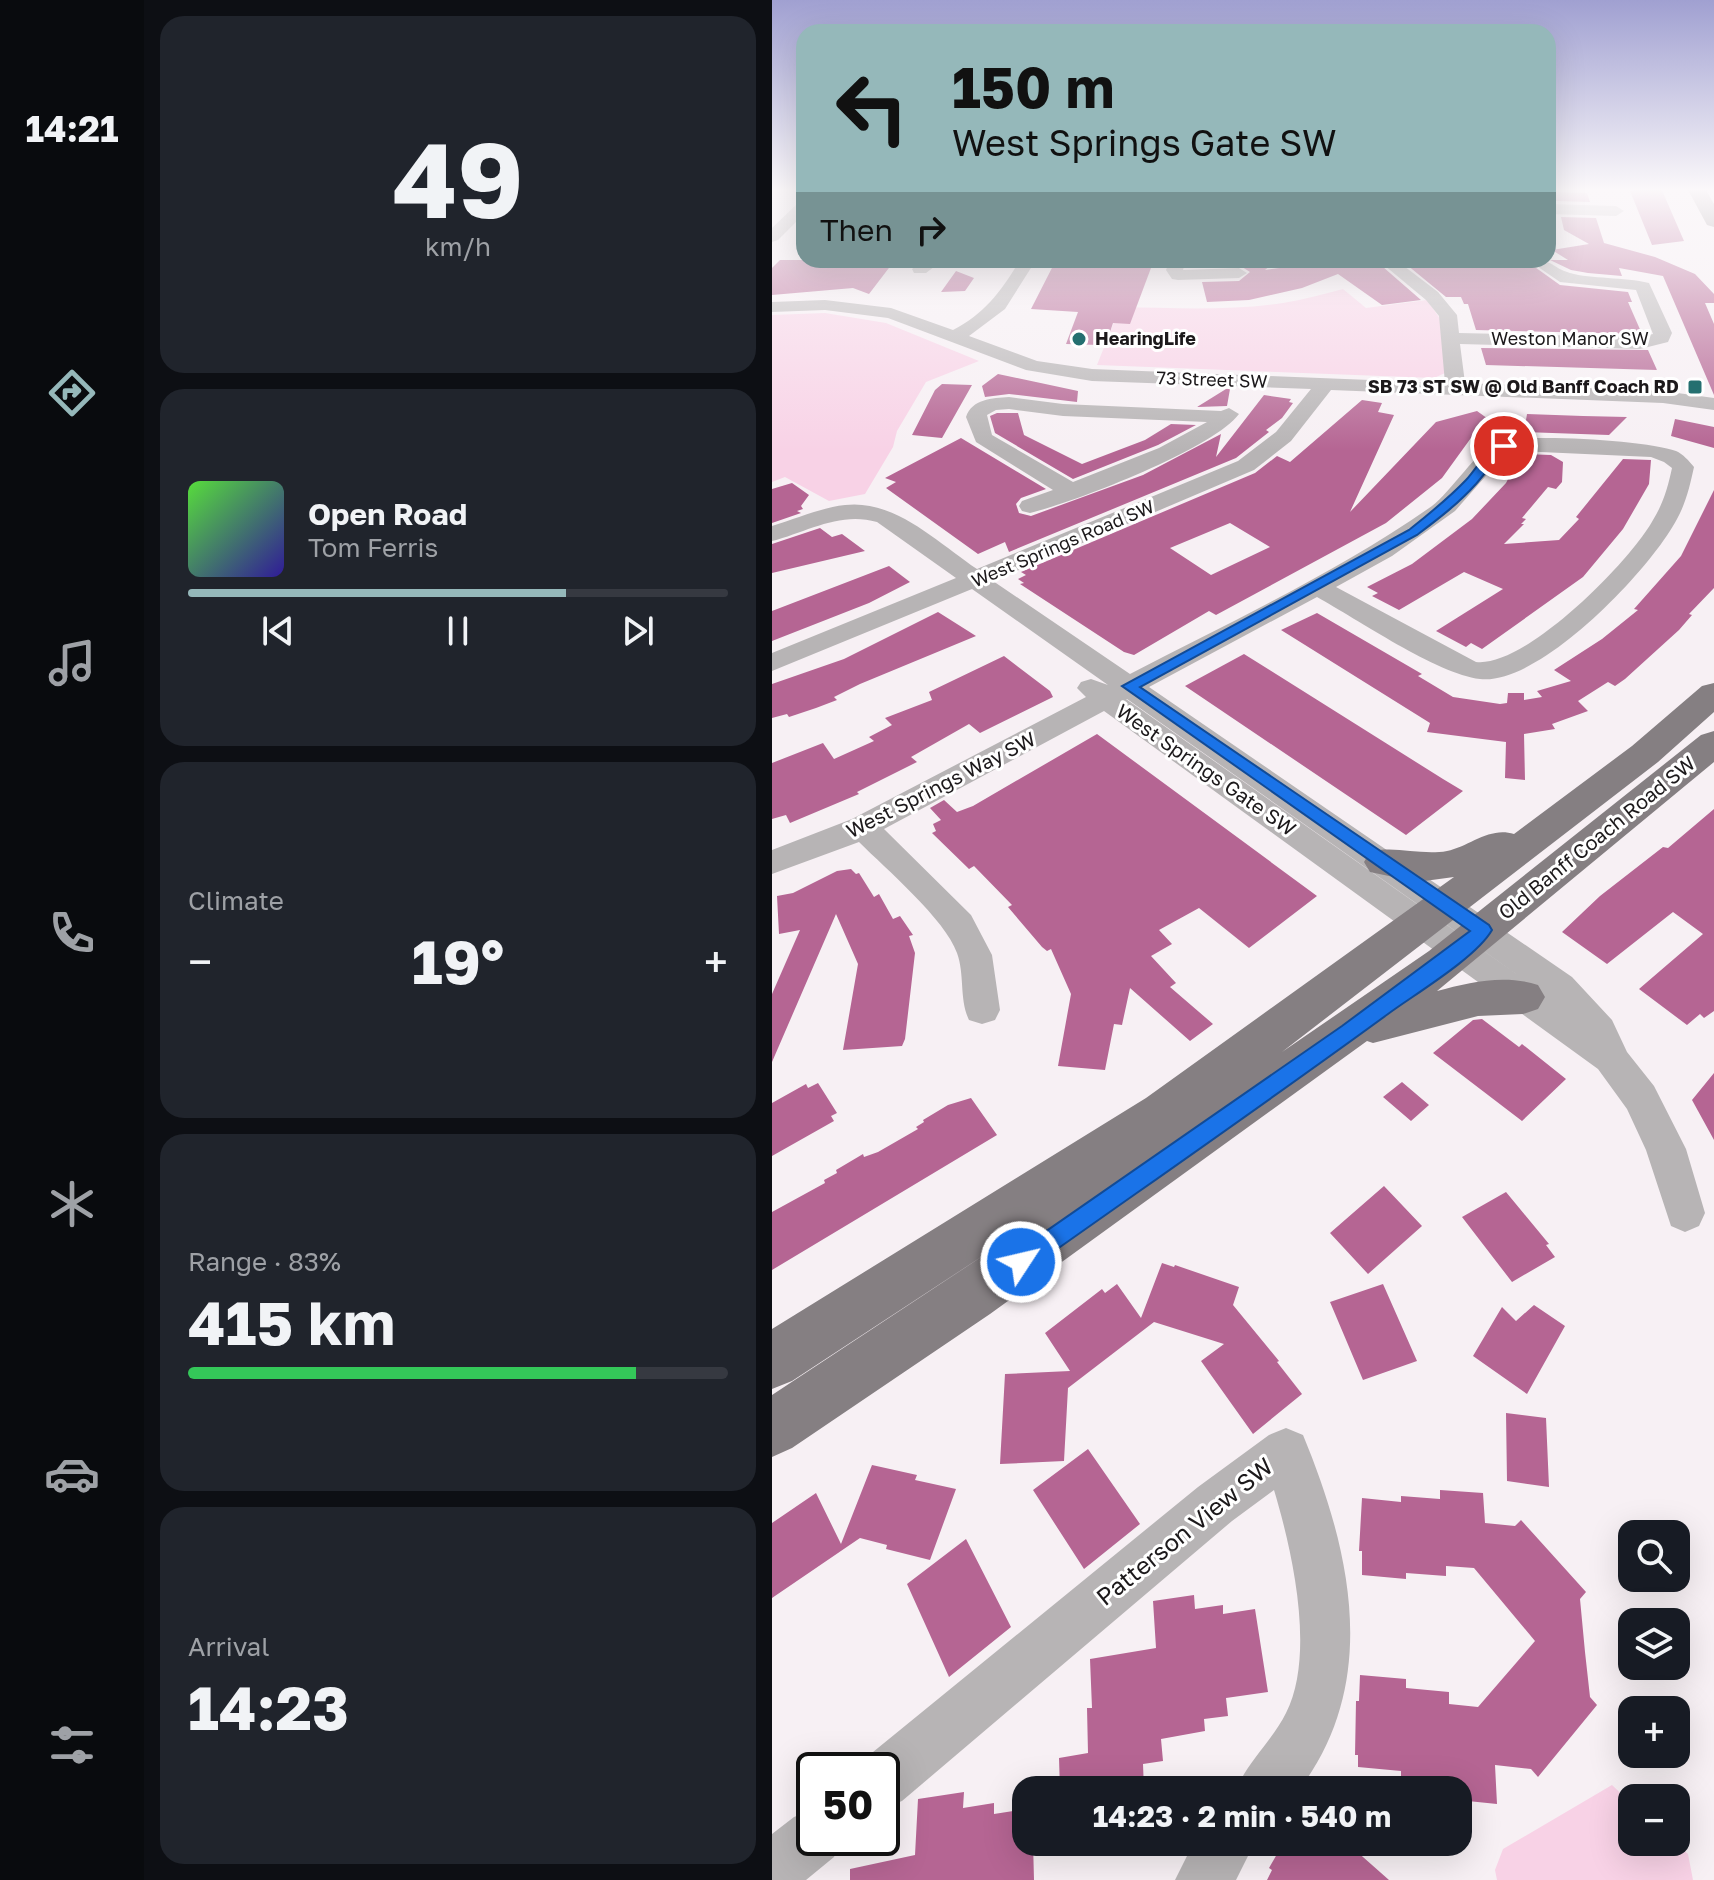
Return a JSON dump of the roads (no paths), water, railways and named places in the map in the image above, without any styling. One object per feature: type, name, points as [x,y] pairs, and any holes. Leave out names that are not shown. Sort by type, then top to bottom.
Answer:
[{"type":"main road","name":"Old Banff Coach Road SW","points":[[772,1361],[1163,1113],[1328,994],[1581,803],[1645,754],[1714,694]]},
{"type":"main road","name":"Old Banff Coach Road SW","points":[[772,1428],[971,1296],[1349,1032],[1472,940],[1714,743]]},
{"type":"main road","points":[[1384,862],[1416,868],[1460,863],[1581,803]]},
{"type":"main road","points":[[1349,1032],[1478,998],[1523,997]]},
{"type":"street","points":[[954,336],[983,321],[999,308],[1018,276]]},
{"type":"street","points":[[1406,276],[1432,296],[1451,322],[1456,389]]},
{"type":"street","name":"Weston Manor SW","points":[[1452,338],[1640,343],[1655,341],[1663,336],[1643,287],[1562,276]]},
{"type":"street","name":"73 Street SW","points":[[772,307],[825,305],[869,309],[908,318],[1033,366],[1126,376],[1663,397],[1714,394]]},
{"type":"street","points":[[1111,412],[1120,407],[1128,387],[1126,376]]},
{"type":"street","points":[[1030,506],[1168,452],[1226,417],[1252,381]]},
{"type":"street","name":"West Springs Road SW","points":[[772,663],[965,585],[1253,462],[1284,439],[1325,384]]},
{"type":"street","name":"73 Street SW","points":[[1663,397],[1714,404]]},
{"type":"street","points":[[1070,490],[983,438],[977,412],[991,404],[1009,403],[1063,410],[1226,417]]},
{"type":"street","name":"West Springs Way SW","points":[[772,862],[818,847],[863,827],[1384,551],[1433,518],[1473,480],[1493,452],[1504,446],[1653,451],[1672,457],[1683,467],[1668,513],[1642,554],[1619,581],[1554,636],[1501,669],[1483,671],[1460,666],[1318,587]]},
{"type":"street","name":"West Springs Gate SW","points":[[772,534],[844,512],[965,585],[1472,940]]},
{"type":"street","name":"West Springs Gate SW","points":[[1118,692],[1384,862],[1432,914]]},
{"type":"street","points":[[863,827],[959,924],[975,955],[982,1010]]},
{"type":"street","points":[[1472,940],[1523,997],[1613,1062]]},
{"type":"street","points":[[1472,940],[1560,987],[1582,1008],[1599,1031],[1613,1062],[1641,1098],[1666,1149],[1685,1213]]},
{"type":"street","name":"Patterson View SW","points":[[900,1766],[1215,1504],[1286,1452],[1317,1554],[1326,1598],[1327,1622],[1322,1675],[1312,1717],[1291,1756],[1275,1776]]},
{"type":"street","points":[[772,1871],[796,1852]]},
{"type":"street","points":[[1204,1880],[1218,1856]]},
{"type":"place","name":"HearingLife","points":[[1079,339]]},
{"type":"place","name":"SB 73 ST SW @ Old Banff Coach RD","points":[[1695,387]]}]
